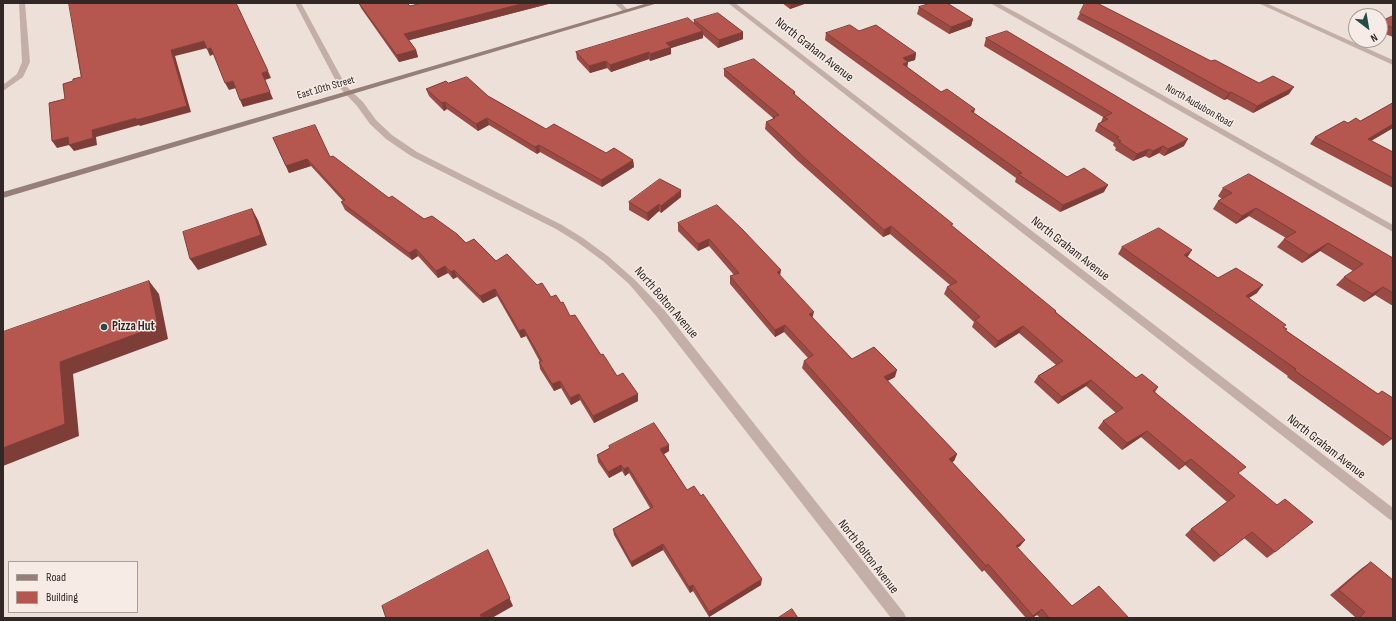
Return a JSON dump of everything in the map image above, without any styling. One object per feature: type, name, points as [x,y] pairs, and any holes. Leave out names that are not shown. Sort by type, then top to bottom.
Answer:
[{"type":"main road","name":"East 10th Street","points":[[3,195],[655,3]]},
{"type":"street","points":[[3,88],[20,75],[26,62],[22,3]]},
{"type":"street","name":"North Bolton Avenue","points":[[298,3],[341,84],[380,130],[414,154],[559,227],[606,259],[632,282],[662,314],[899,618]]},
{"type":"street","points":[[617,3],[626,12]]},
{"type":"street","name":"North Graham Avenue","points":[[731,3],[1393,515]]},
{"type":"street","name":"North Audubon Road","points":[[994,3],[1393,230]]},
{"type":"street","points":[[1260,3],[1393,63]]},
{"type":"building","points":[[69,3],[236,3],[268,71],[262,73],[270,92],[240,100],[233,81],[225,83],[211,48],[207,49],[204,41],[171,50],[187,106],[92,130],[93,138],[69,145],[68,137],[52,141],[49,103],[65,99],[63,84],[81,77]]},
{"type":"building","points":[[359,3],[407,3],[410,6],[422,3],[525,3],[404,34],[416,50],[397,55]]},
{"type":"building","points":[[931,3],[947,3],[973,19],[951,27],[919,7]]},
{"type":"building","points":[[1085,3],[1097,3],[1211,61],[1215,60],[1259,83],[1273,76],[1294,87],[1257,106],[1231,92],[1229,93],[1080,13]]},
{"type":"building","points":[[718,13],[743,32],[719,40],[694,20]]},
{"type":"building","points":[[1393,16],[1393,28],[1388,26],[1388,18]]},
{"type":"building","points":[[688,18],[703,31],[666,43],[671,47],[650,54],[649,52],[610,65],[606,61],[589,66],[576,52]]},
{"type":"building","points":[[850,25],[859,31],[876,25],[916,53],[903,58],[908,62],[903,64],[941,92],[947,89],[975,109],[971,111],[1067,177],[1084,168],[1108,185],[1063,205],[1018,174],[1022,173],[826,33]]},
{"type":"building","points":[[1007,31],[1188,139],[1168,149],[1163,146],[1153,151],[1149,149],[1137,154],[1119,142],[1121,141],[1116,138],[1119,137],[1098,124],[1108,119],[1104,117],[1112,113],[986,38]]},
{"type":"building","points":[[754,59],[795,92],[793,93],[839,132],[953,224],[951,225],[1136,378],[1142,374],[1158,387],[1153,391],[1246,467],[1238,473],[1277,505],[1285,499],[1313,522],[1275,552],[1252,532],[1221,556],[1191,529],[1235,496],[1191,459],[1185,463],[1147,431],[1127,443],[1103,421],[1123,408],[1091,380],[1062,397],[1038,376],[1063,361],[1023,326],[998,341],[975,320],[980,317],[947,287],[957,282],[891,226],[884,230],[766,122],[779,115],[724,69]]},
{"type":"building","points":[[467,77],[488,96],[546,129],[554,124],[606,153],[614,148],[633,160],[601,180],[539,145],[535,147],[487,118],[476,124],[445,102],[442,103],[426,89],[446,81],[448,83]]},
{"type":"building","points":[[1393,103],[1393,124],[1368,139],[1393,152],[1393,178],[1315,137],[1344,121],[1348,123],[1356,118],[1360,121]]},
{"type":"building","points":[[315,125],[330,157],[333,156],[389,198],[392,196],[424,219],[432,216],[457,234],[466,243],[474,239],[496,261],[507,254],[537,285],[542,283],[551,297],[556,295],[561,303],[563,302],[570,316],[575,315],[601,355],[603,354],[617,376],[623,373],[638,394],[593,416],[579,394],[570,398],[560,381],[552,384],[539,362],[542,361],[524,329],[519,331],[495,289],[480,296],[454,270],[451,272],[445,266],[436,271],[416,249],[409,253],[341,202],[345,200],[307,159],[286,166],[273,138]]},
{"type":"building","points":[[1249,174],[1393,258],[1393,293],[1383,287],[1372,294],[1344,277],[1363,264],[1328,243],[1309,255],[1284,239],[1296,232],[1256,208],[1242,216],[1218,201],[1232,193],[1223,188]]},
{"type":"building","points":[[660,179],[681,190],[661,206],[659,204],[647,213],[629,202]]},
{"type":"building","points":[[717,205],[781,270],[777,272],[814,312],[809,314],[852,359],[874,347],[897,370],[884,377],[957,454],[949,459],[1025,540],[1016,546],[1072,606],[1099,586],[1129,618],[1049,618],[1042,609],[1033,616],[988,564],[986,566],[804,361],[813,355],[785,325],[775,330],[730,276],[739,273],[709,239],[698,244],[678,223]]},
{"type":"building","points":[[252,209],[261,235],[190,259],[183,232]]},
{"type":"building","points":[[1159,228],[1192,250],[1184,255],[1218,278],[1236,268],[1263,285],[1246,296],[1286,325],[1283,327],[1287,329],[1285,330],[1378,394],[1382,391],[1393,398],[1393,438],[1392,439],[1294,370],[1296,369],[1122,247]]},
{"type":"building","points":[[149,281],[158,326],[60,362],[65,424],[3,448],[3,332]]},
{"type":"building","points":[[654,423],[669,445],[660,449],[687,490],[694,486],[701,496],[703,494],[762,579],[709,612],[693,585],[689,587],[663,544],[631,562],[613,529],[653,507],[628,467],[624,469],[621,465],[608,472],[597,455],[610,448],[609,446]]},
{"type":"building","points":[[488,550],[510,598],[480,615],[482,618],[386,618],[382,606]]},
{"type":"building","points":[[1371,562],[1393,580],[1393,618],[1359,618],[1365,612],[1339,590]]},
{"type":"building","points":[[792,609],[798,618],[778,618]]},
{"type":"place","name":"Pizza Hut","points":[[104,327]]}]
